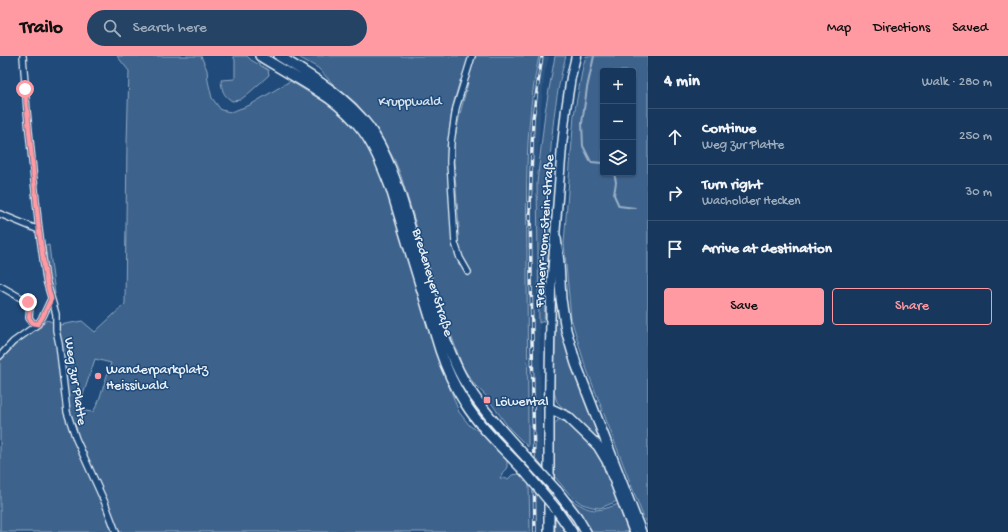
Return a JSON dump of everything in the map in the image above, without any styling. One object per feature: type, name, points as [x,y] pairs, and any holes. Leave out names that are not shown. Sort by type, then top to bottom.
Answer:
[{"type":"main road","name":"Bredeneyer Straße","points":[[260,56],[337,104],[350,116],[363,132],[382,165],[391,189],[437,343],[449,375],[461,398],[483,427],[526,473],[556,509],[572,532]]},
{"type":"main road","name":"Bredeneyer Straße","points":[[279,56],[342,98],[369,127],[389,163],[398,186],[440,324],[455,364],[463,380],[480,405],[500,429],[557,491],[577,517],[586,532]]},
{"type":"main road","name":"Freiherr-vom-Stein-Straße","points":[[549,408],[551,289],[566,109],[571,76],[576,56]]},
{"type":"main road","points":[[556,238],[561,299],[566,330],[576,364],[641,532]]},
{"type":"main road","points":[[550,532],[549,408],[568,417],[598,446],[606,461],[635,532]]},
{"type":"street","name":"Weg zur Platte","points":[[23,56],[39,230],[46,280],[56,314],[56,330],[67,412],[76,439],[105,503],[116,532]]},
{"type":"street","points":[[468,272],[460,258],[455,243],[450,162],[451,142],[456,108],[472,56]]},
{"type":"street","points":[[0,214],[39,230]]},
{"type":"street","points":[[0,286],[28,302],[30,305],[29,318],[33,323],[38,324]]},
{"type":"street","points":[[0,356],[13,342],[38,324],[51,299]]},
{"type":"shaded area","points":[[539,56],[549,56],[545,72],[540,118],[537,183],[542,532],[530,532],[529,485],[531,451],[528,447],[527,154],[531,101]]},
{"type":"green space","points":[[117,56],[201,56],[207,70],[212,98],[221,110],[231,112],[250,105],[290,81],[336,109],[354,125],[371,149],[387,189],[438,358],[459,412],[470,426],[482,433],[503,453],[507,461],[507,467],[500,478],[508,479],[512,475],[519,474],[529,485],[530,532],[0,532],[0,360],[15,343],[47,320],[60,325],[82,321],[95,332],[125,304],[129,71]],"holes":[[[95,359],[111,363],[98,403],[93,412],[78,410]]]},
{"type":"green space","points":[[233,56],[247,56],[268,70],[269,75],[240,100],[232,101],[224,92],[221,80],[235,79],[235,60]]},
{"type":"green space","name":"Kruppwald","points":[[297,56],[539,56],[531,106],[527,156],[528,447],[509,428],[486,396],[475,385],[463,368],[443,312],[395,161],[374,125],[356,103],[333,84],[318,68]],"holes":[[[460,80],[468,83],[454,142],[459,228],[451,229],[447,146],[452,109]]]},
{"type":"green space","points":[[555,56],[566,56],[554,116],[550,156],[547,217],[550,218],[544,321],[539,323],[537,183],[545,112]]},
{"type":"green space","points":[[586,56],[648,56],[648,529],[584,362],[571,318],[564,243],[574,115]]},
{"type":"green space","points":[[49,245],[55,294],[52,293],[49,280],[45,246]]},
{"type":"green space","points":[[556,284],[609,456],[557,402],[554,392]]},
{"type":"green space","points":[[564,419],[601,458],[620,500],[600,508],[582,504],[571,496],[554,476],[554,425],[558,420]]},
{"type":"green space","points":[[568,497],[582,506],[593,510],[605,509],[621,503],[632,532],[593,532]]},
{"type":"green space","points":[[555,516],[568,532],[555,532]]},
{"type":"waterway","points":[[594,56],[587,88],[582,123],[583,146],[591,162],[600,163]]},
{"type":"waterway","points":[[615,176],[616,182],[614,195],[619,206],[635,208]]},
{"type":"railway","points":[[535,532],[530,208],[533,118],[542,56]]},
{"type":"place","name":"Wanderparkplatz Heissiwald","points":[[98,376]]},
{"type":"place","name":"Löwental","points":[[487,400]]},
{"type":"route","points":[[25,89],[39,230],[46,280],[51,299],[38,324],[33,323],[29,318],[30,305],[28,302]]}]
